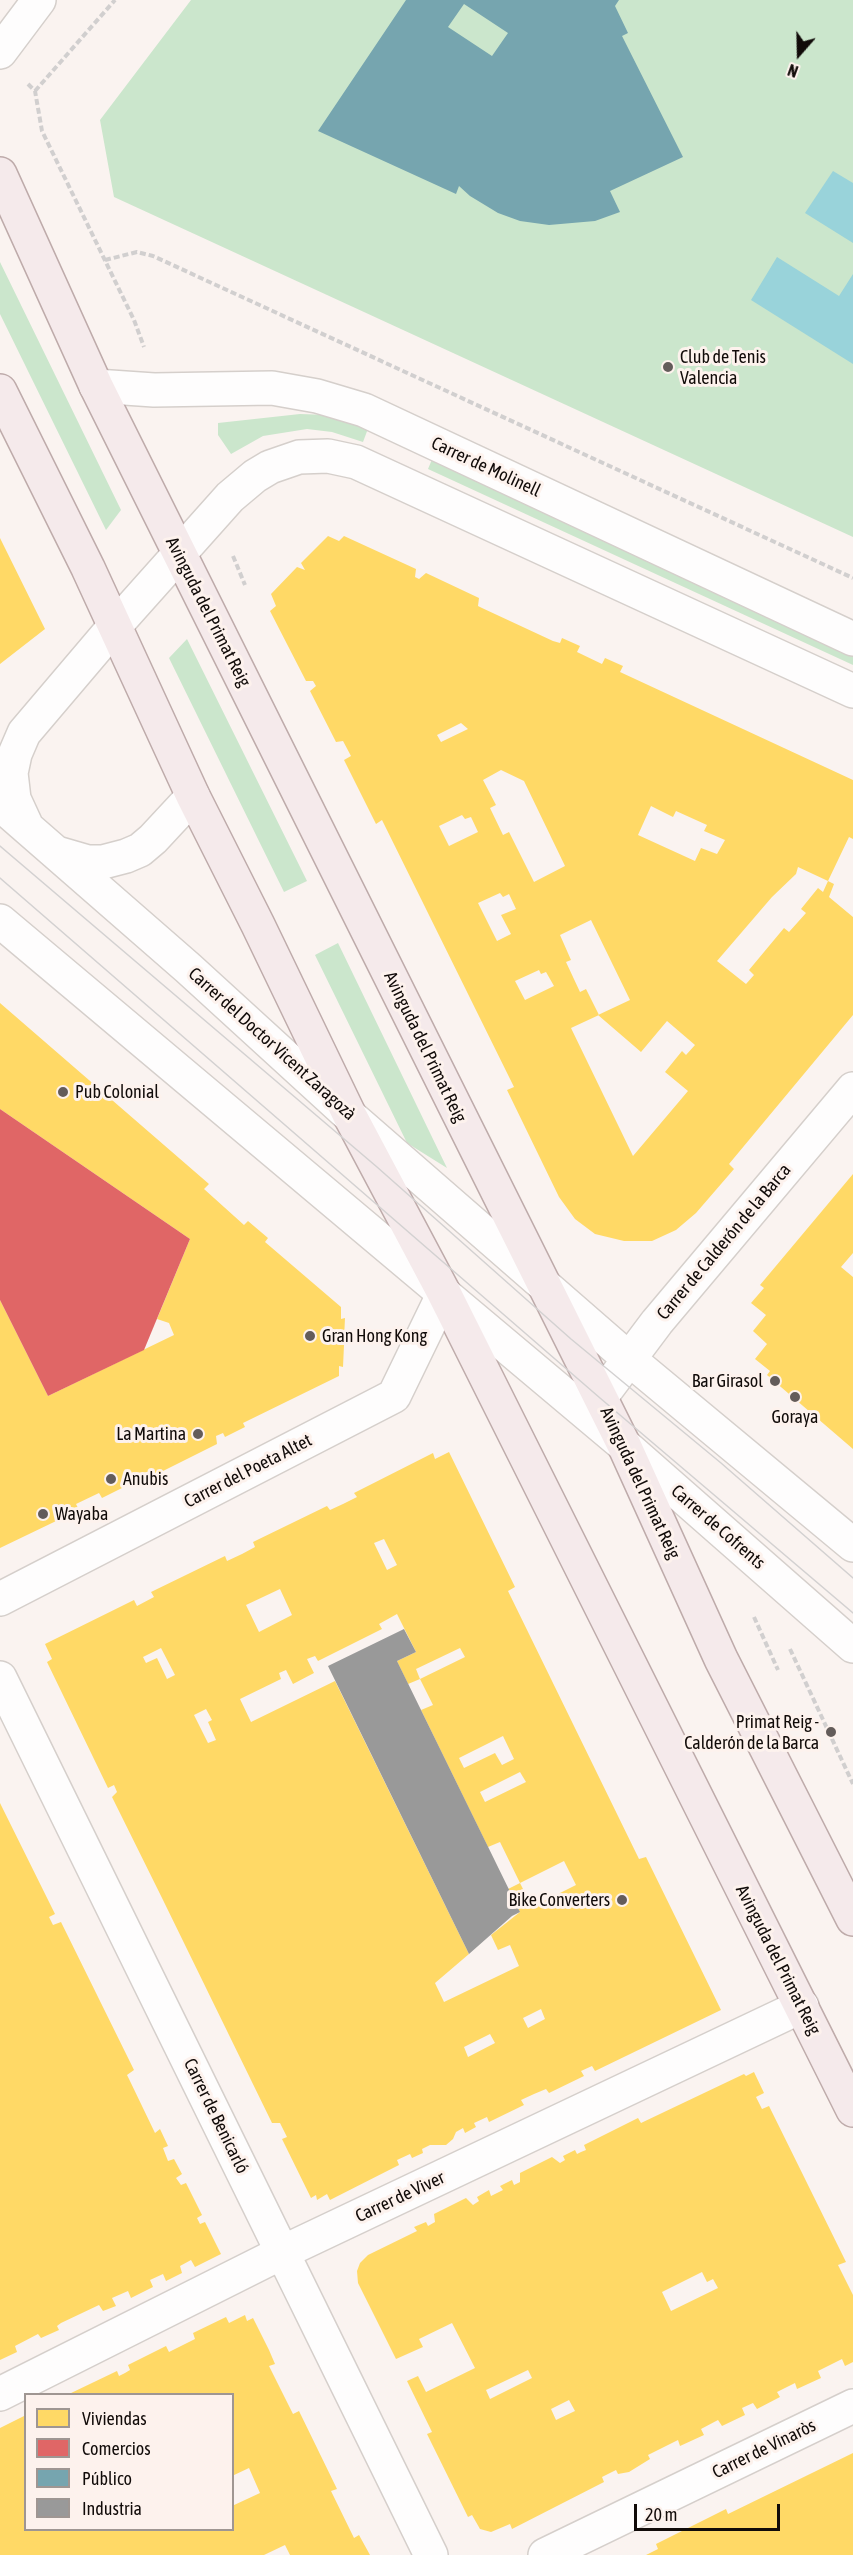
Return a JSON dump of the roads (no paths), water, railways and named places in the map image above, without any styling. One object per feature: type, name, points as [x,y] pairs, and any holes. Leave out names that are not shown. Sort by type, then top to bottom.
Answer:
[{"type":"main road","name":"Avinguda del Primat Reig","points":[[0,174],[96,386],[624,1445],[722,1659],[853,1919]]},
{"type":"main road","name":"Avinguda del Primat Reig","points":[[0,391],[84,559],[193,796],[350,1116],[444,1293],[853,2110]]},
{"type":"street","points":[[0,52],[39,0]]},
{"type":"street","name":"Carrer de Molinell","points":[[96,386],[154,390],[272,388],[317,396],[364,410],[853,639]]},
{"type":"street","points":[[193,796],[153,840],[140,850],[103,862],[88,862],[57,853],[36,836],[14,799],[11,773],[15,754],[24,733],[114,627],[230,497],[270,467],[299,457],[328,456],[356,462],[853,691]]},
{"type":"street","name":"Carrer del Doctor Vicent Zaragozà","points":[[0,804],[188,968],[350,1116],[544,1285]]},
{"type":"street","points":[[0,921],[444,1293]]},
{"type":"street","name":"Carrer de Calderón de la Barca","points":[[600,1398],[707,1261],[853,1089]]},
{"type":"street","points":[[544,1285],[629,1359],[853,1545]]},
{"type":"street","name":"Carrer de Cofrents","points":[[444,1293],[624,1445],[853,1646]]},
{"type":"street","name":"Carrer del Poeta Altet","points":[[0,1599],[394,1396],[444,1293]]},
{"type":"street","name":"Carrer de Benicarló","points":[[0,1678],[431,2555]]},
{"type":"street","name":"Carrer de Viver","points":[[0,2394],[283,2252],[802,2006]]},
{"type":"street","name":"Carrer de Vinaròs","points":[[545,2555],[853,2406]]},
{"type":"water","points":[[833,171],[853,183],[853,243],[805,213]]},
{"type":"water","points":[[777,257],[839,296],[853,274],[853,364],[751,300]]},
{"type":"tram line","points":[[0,846],[377,1167],[571,1339],[721,1463],[853,1578]]},
{"type":"tram line","points":[[0,878],[600,1398],[853,1613]]},
{"type":"place","name":"Club de Tenis Valencia","points":[[668,367]]},
{"type":"place","name":"Pub Colonial","points":[[63,1092]]},
{"type":"place","name":"Gran Hong Kong","points":[[310,1336]]},
{"type":"place","name":"Bar Girasol","points":[[775,1381]]},
{"type":"place","name":"Goraya","points":[[795,1397]]},
{"type":"place","name":"La Martina","points":[[198,1434]]},
{"type":"place","name":"Anubis","points":[[111,1479]]},
{"type":"place","name":"Wayaba","points":[[43,1514]]},
{"type":"place","name":"Primat Reig - Calderón de la Barca","points":[[831,1732]]},
{"type":"place","name":"Bike Converters","points":[[622,1900]]}]
